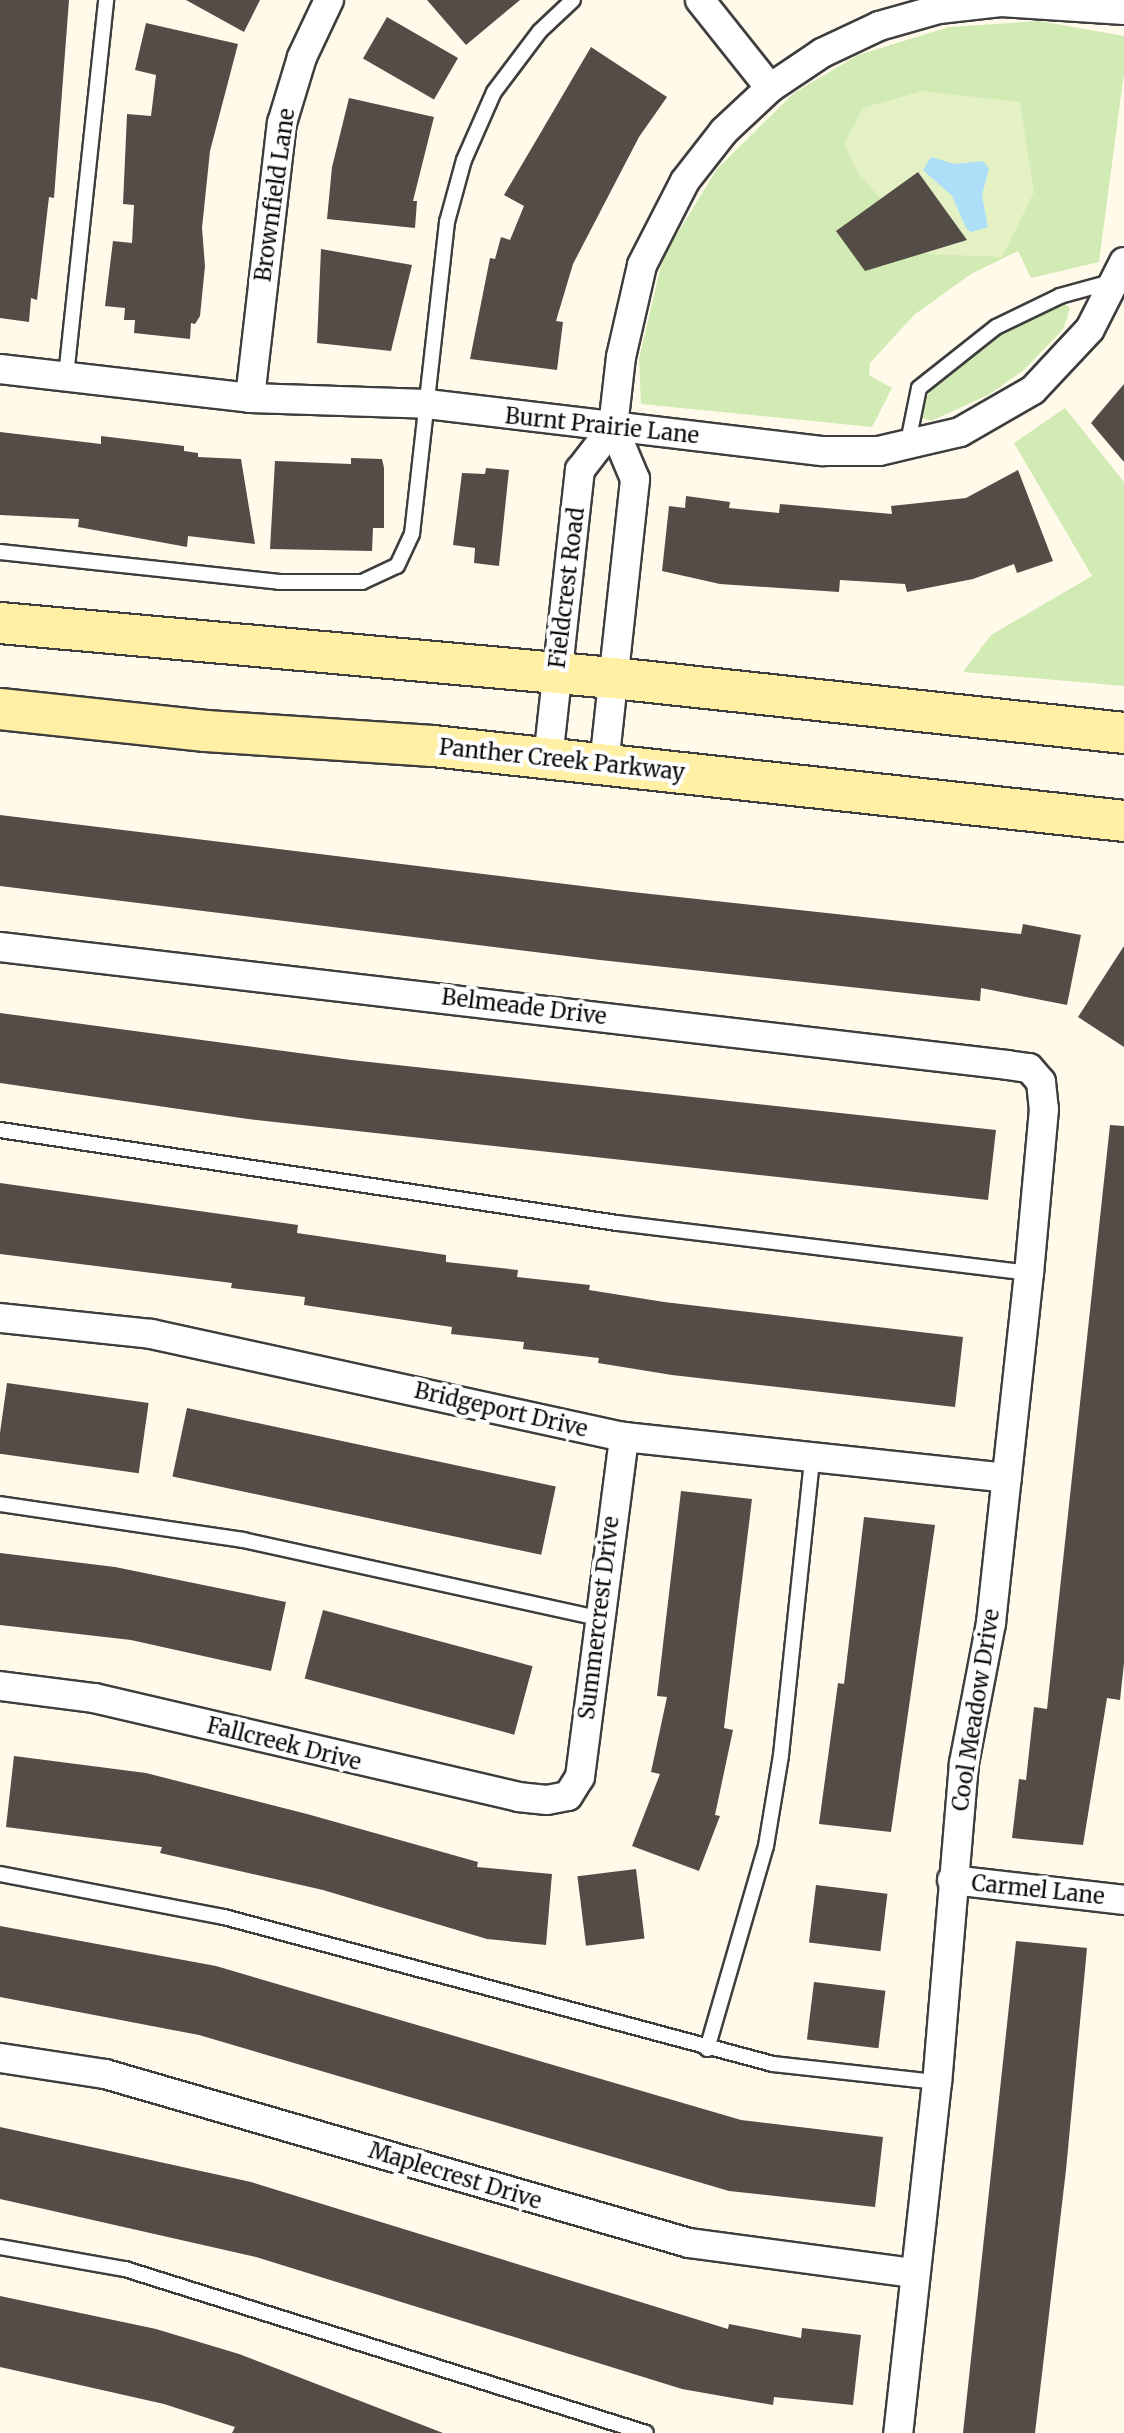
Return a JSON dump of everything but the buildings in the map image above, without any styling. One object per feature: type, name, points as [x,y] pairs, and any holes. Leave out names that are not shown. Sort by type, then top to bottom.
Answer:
[{"type":"main road","points":[[0,623],[613,678],[1124,733]]},
{"type":"main road","name":"Panther Creek Parkway","points":[[0,709],[548,759],[1124,821]]},
{"type":"street","name":"Brownfield Lane","points":[[250,398],[282,123],[302,57],[329,0]]},
{"type":"street","points":[[700,0],[770,88]]},
{"type":"street","points":[[604,765],[635,479],[613,427],[626,326],[654,236],[703,155],[770,88],[850,38],[939,9],[1033,1],[1124,10]]},
{"type":"street","name":"Burnt Prairie Lane","points":[[0,369],[250,398],[427,404],[837,452],[907,448],[986,421],[1033,390],[1090,329],[1120,271]]},
{"type":"street","name":"Fieldcrest Road","points":[[548,759],[580,470],[613,427]]},
{"type":"street","name":"Belmeade Drive","points":[[0,947],[1007,1065],[1029,1068],[1041,1082]]},
{"type":"street","name":"Cool Meadow Drive","points":[[898,2433],[937,2082],[964,1763],[991,1623],[1029,1273],[1044,1109],[1041,1082]]},
{"type":"street","name":"Bridgeport Drive","points":[[0,1318],[151,1334],[624,1437],[1007,1478]]},
{"type":"street","name":"Summercrest Drive","points":[[568,1796],[580,1777],[597,1618],[624,1437]]},
{"type":"street","name":"Fallcreek Drive","points":[[0,1686],[94,1698],[518,1797],[547,1800],[568,1796]]},
{"type":"street","name":"Carmel Lane","points":[[952,1880],[1124,1900]]},
{"type":"street","name":"Maplecrest Drive","points":[[0,2058],[105,2074],[689,2243],[915,2273]]},
{"type":"lane","points":[[66,376],[106,0]]},
{"type":"lane","points":[[0,552],[279,582],[374,580],[397,566],[408,551],[447,222],[464,160],[494,92],[540,31],[573,0]]},
{"type":"lane","points":[[907,448],[919,388],[996,327],[1120,271]]},
{"type":"lane","points":[[0,1130],[617,1223],[1029,1273]]},
{"type":"lane","points":[[707,2049],[766,1846],[781,1755],[812,1458]]},
{"type":"lane","points":[[0,1504],[243,1540],[597,1618]]},
{"type":"lane","points":[[0,1874],[224,1917],[707,2049],[773,2064],[937,2082]]},
{"type":"lane","points":[[0,2247],[125,2269],[646,2433]]},
{"type":"green space","points":[[1039,21],[1124,36],[1124,73],[1099,262],[1031,278],[1018,251],[971,274],[914,315],[870,363],[869,375],[892,388],[872,427],[641,404],[639,359],[663,257],[717,169],[794,93],[858,55],[949,27]]},
{"type":"green space","points":[[922,91],[1020,102],[1034,192],[1002,257],[927,254],[856,170],[844,144],[863,108]]},
{"type":"green space","points":[[1064,303],[1070,308],[1064,328],[1024,370],[988,395],[931,421],[922,418],[922,403],[947,370],[992,334]]},
{"type":"green space","points":[[1065,408],[1124,482],[1124,686],[963,672],[991,635],[1092,576],[1014,443]]},
{"type":"water","points":[[931,157],[955,164],[983,161],[989,169],[982,195],[988,227],[971,232],[966,228],[952,196],[923,170]]}]
